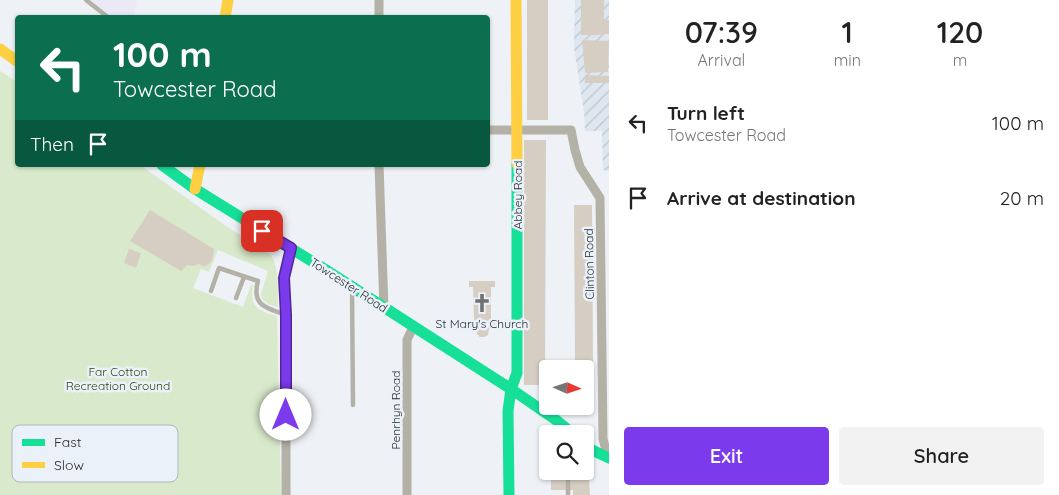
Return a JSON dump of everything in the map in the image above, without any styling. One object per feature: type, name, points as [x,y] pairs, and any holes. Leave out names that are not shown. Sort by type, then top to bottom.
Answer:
[{"type":"main road","points":[[226,15],[228,0]]},
{"type":"main road","name":"Abbey Road","points":[[509,495],[508,411],[517,373],[516,0]]},
{"type":"main road","points":[[0,49],[15,60]]},
{"type":"main road","name":"Towcester Road","points":[[165,167],[195,189],[352,286],[512,389],[562,425]]},
{"type":"main road","points":[[195,189],[200,167]]},
{"type":"main road","name":"Towcester Road","points":[[512,389],[550,425]]},
{"type":"main road","points":[[594,451],[609,461]]},
{"type":"main road","points":[[594,458],[609,461]]},
{"type":"street","points":[[378,15],[379,0]]},
{"type":"street","points":[[490,130],[517,131]]},
{"type":"street","name":"Clinton Road","points":[[517,131],[571,130],[580,167],[600,198],[603,439],[609,461]]},
{"type":"street","points":[[379,167],[384,308]]},
{"type":"street","points":[[286,495],[286,315],[284,278],[291,248]]},
{"type":"street","name":"Penrhyn Road","points":[[407,495],[407,340],[414,327]]},
{"type":"lane","points":[[86,0],[105,15]]},
{"type":"lane","points":[[211,291],[219,268],[258,281],[257,298],[262,307],[286,315]]},
{"type":"lane","points":[[236,298],[244,277]]},
{"type":"lane","points":[[352,286],[353,405]]},
{"type":"lane","points":[[568,480],[568,495]]},
{"type":"shaded area","points":[[89,0],[137,0],[134,15],[109,15]]},
{"type":"shaded area","points":[[575,0],[609,0],[609,171],[603,170],[602,131],[585,131],[574,47]]},
{"type":"green space","name":"Far Cotton Recreation Ground","points":[[0,71],[15,81],[15,167],[143,167],[226,226],[271,255],[277,273],[278,307],[268,304],[262,299],[261,294],[268,271],[218,250],[209,272],[201,269],[193,288],[243,307],[251,285],[253,285],[252,298],[256,307],[277,316],[281,495],[0,495]]},
{"type":"building","points":[[527,0],[548,0],[548,120],[527,120]]},
{"type":"building","points":[[581,0],[604,0],[604,20],[609,20],[609,34],[581,35]]},
{"type":"building","points":[[582,40],[609,41],[608,72],[585,73]]},
{"type":"building","points":[[585,75],[609,76],[609,83],[585,83]]},
{"type":"building","points":[[524,140],[546,140],[545,360],[539,360],[539,385],[524,385]]},
{"type":"building","points":[[574,205],[592,205],[593,360],[575,360]]},
{"type":"building","points":[[150,210],[214,249],[211,262],[204,267],[199,264],[187,265],[181,271],[130,241]]},
{"type":"building","points":[[129,249],[141,253],[136,268],[124,263]]},
{"type":"building","name":"St Mary's Church","points":[[469,281],[495,281],[495,287],[491,287],[491,319],[501,319],[501,329],[489,329],[488,335],[484,337],[480,337],[477,334],[476,329],[469,329],[468,320],[474,320],[473,287],[469,287]]},
{"type":"building","points":[[551,480],[589,480],[590,495],[573,495],[573,490],[551,490]]},
{"type":"traffic: fast","points":[[509,495],[508,411],[511,389],[517,373],[517,164]]},
{"type":"traffic: fast","points":[[165,167],[195,189],[326,270],[511,389],[562,425]]},
{"type":"traffic: fast","points":[[594,451],[609,458]]},
{"type":"traffic: slow","points":[[226,15],[228,0]]},
{"type":"traffic: slow","points":[[516,0],[517,164]]},
{"type":"traffic: slow","points":[[0,49],[15,60]]},
{"type":"traffic: slow","points":[[195,189],[200,167]]},
{"type":"place","name":"St Mary's Church","points":[[482,303]]},
{"type":"route","points":[[262,231],[291,248],[284,278],[286,415]]}]
